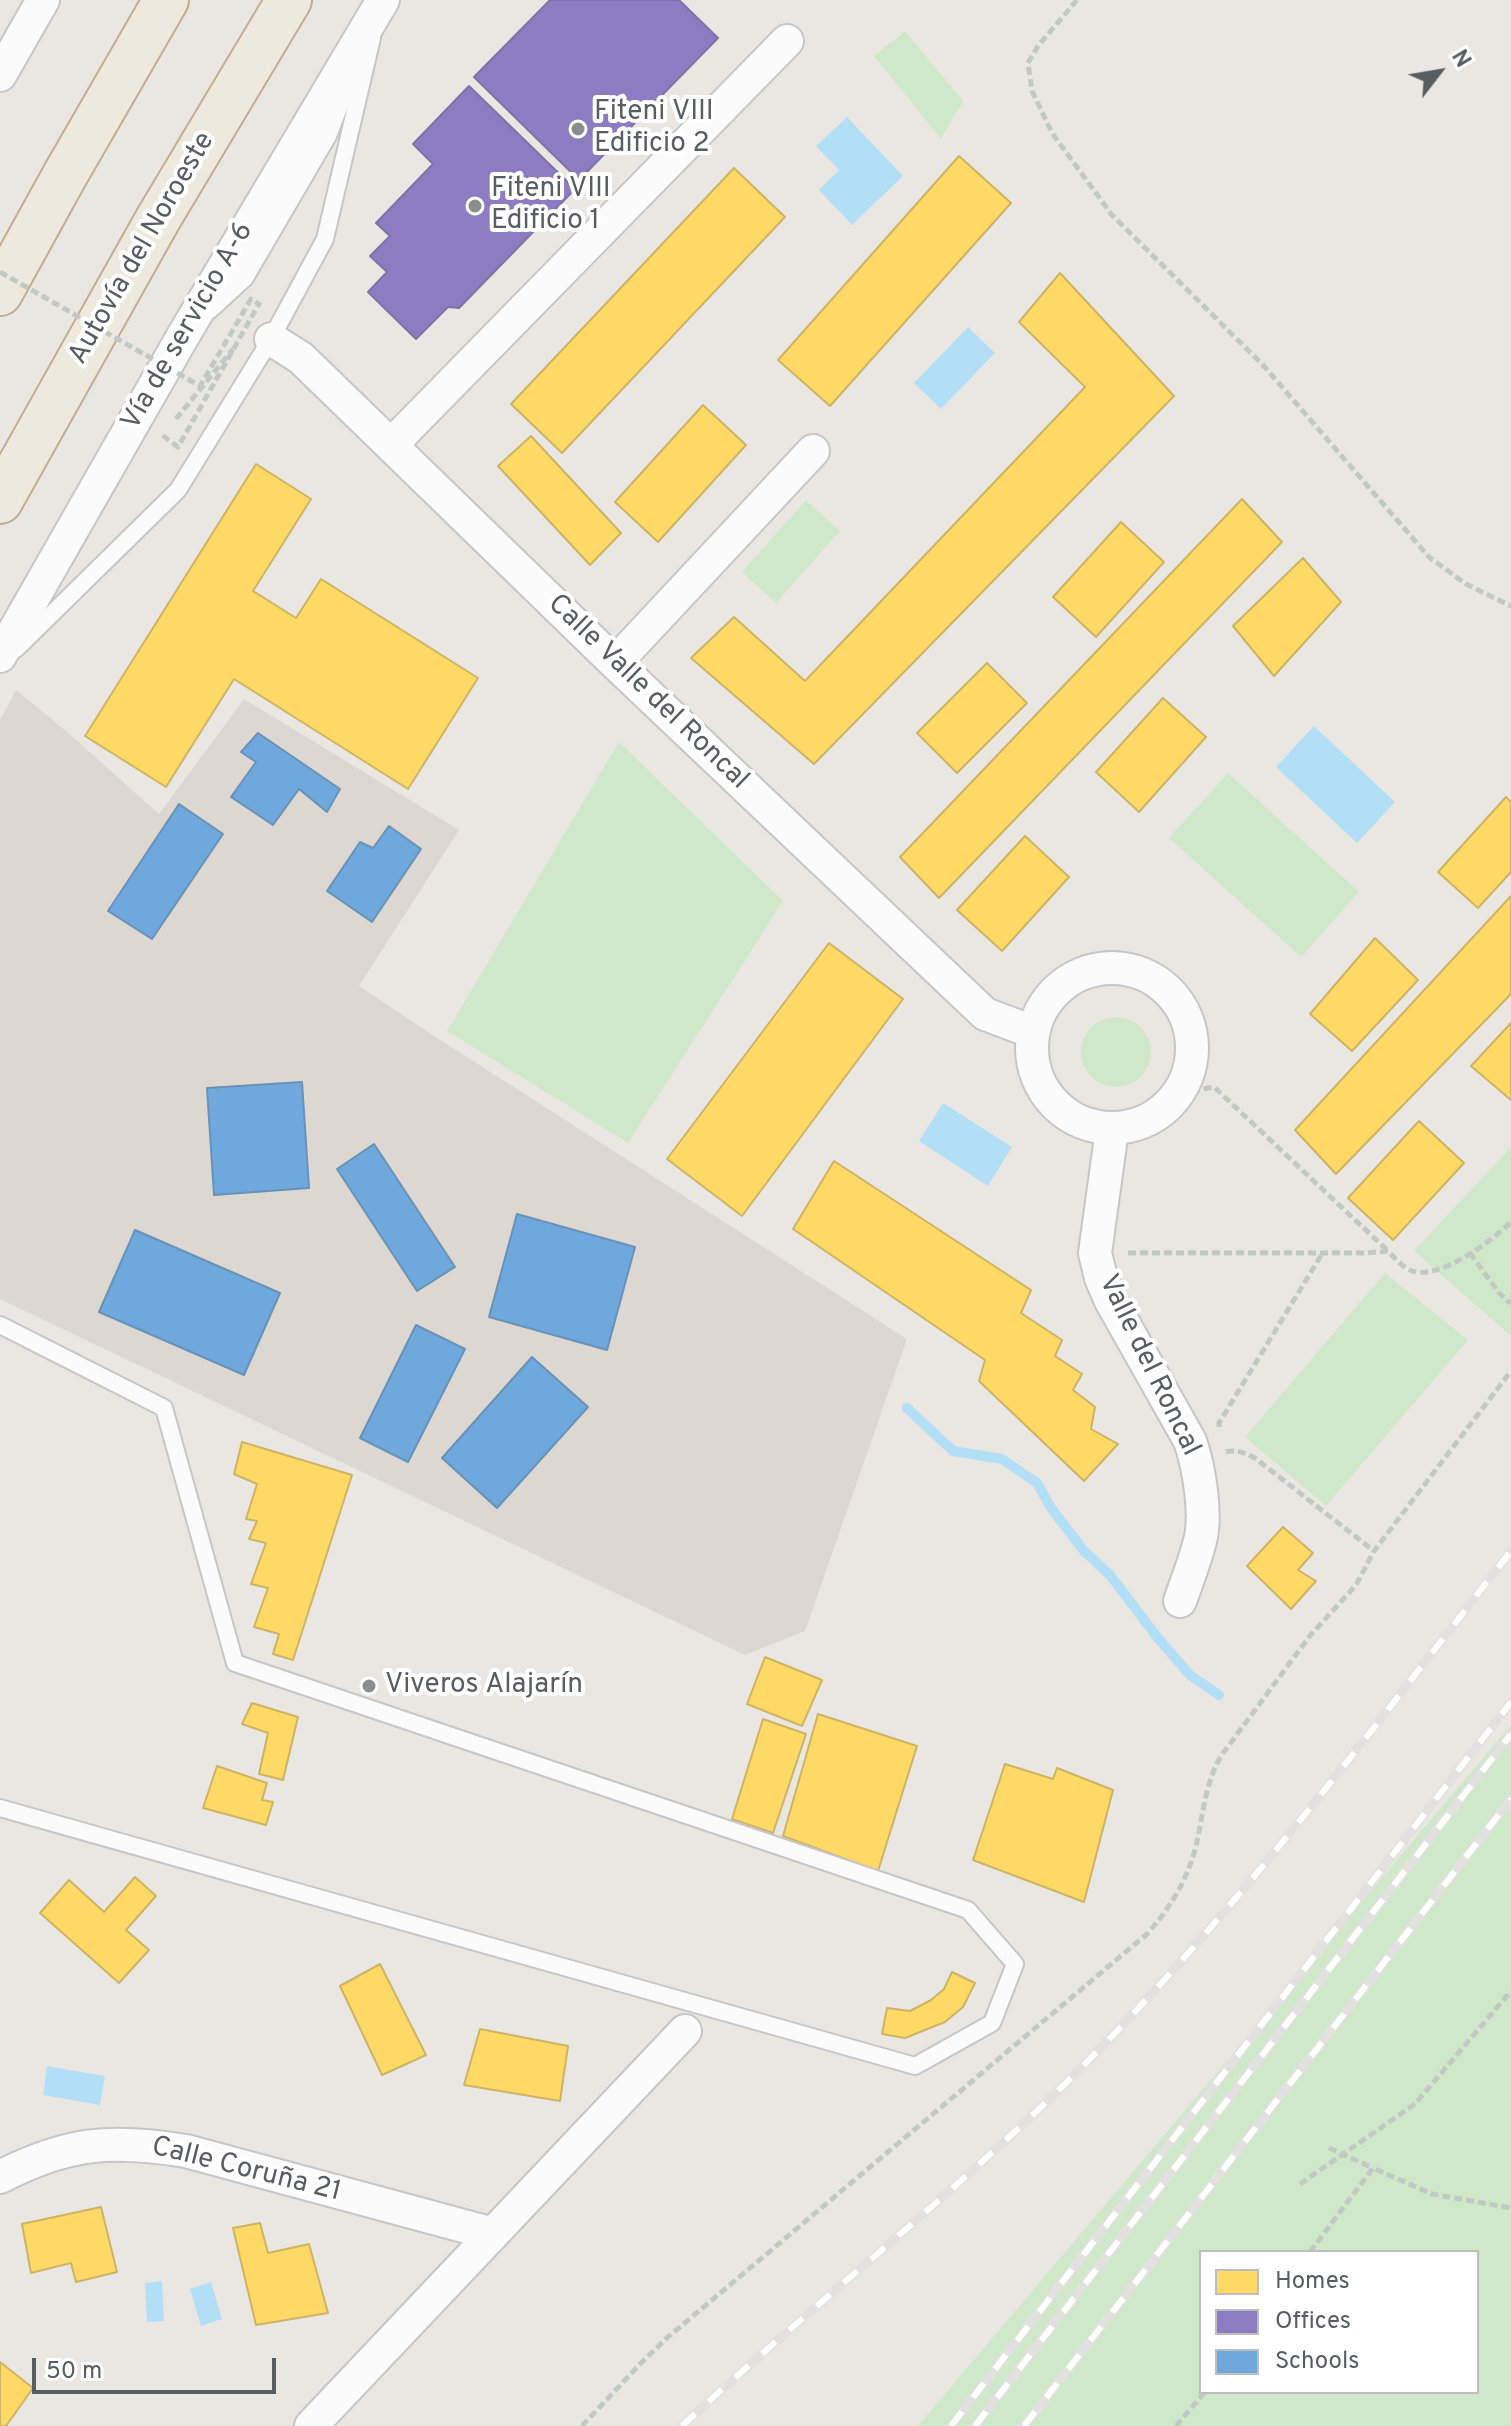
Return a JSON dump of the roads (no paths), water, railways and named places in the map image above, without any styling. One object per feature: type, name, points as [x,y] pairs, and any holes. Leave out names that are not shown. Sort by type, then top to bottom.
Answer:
[{"type":"highway","points":[[0,293],[166,0]]},
{"type":"highway","name":"Autovía del Noroeste","points":[[0,501],[158,219],[289,0]]},
{"type":"street","points":[[0,75],[43,0]]},
{"type":"street","name":"Vía de servicio A-6","points":[[0,656],[183,336],[381,2]]},
{"type":"street","points":[[391,445],[787,41]]},
{"type":"street","name":"Calle Valle del Roncal","points":[[271,339],[301,358],[615,663],[985,1014],[1033,1032]]},
{"type":"street","points":[[615,663],[813,451]]},
{"type":"street","points":[[1123,967],[1155,980],[1170,993],[1186,1015],[1192,1041],[1191,1068],[1180,1093],[1162,1112],[1138,1125],[1112,1130],[1088,1126],[1067,1116],[1049,1099],[1037,1079],[1032,1056],[1033,1032],[1041,1010],[1055,991],[1074,977],[1096,969],[1123,967]]},
{"type":"street","name":"Valle del Roncal","points":[[1112,1130],[1095,1253],[1101,1278],[1190,1441],[1209,1459],[1200,1484],[1201,1537],[1180,1601]]},
{"type":"street","points":[[311,2426],[685,2031]]},
{"type":"street","name":"Calle Coruña 21","points":[[0,2177],[33,2160],[77,2148],[115,2143],[152,2146],[186,2151],[493,2234]]},
{"type":"lane","points":[[0,665],[178,490],[271,339],[325,239],[381,2]]},
{"type":"lane","points":[[0,1325],[164,1408],[235,1663],[968,1910],[1015,1964],[992,2023],[915,2066],[0,1808]]},
{"type":"water","points":[[847,117],[903,176],[852,225],[819,190],[839,170],[816,146]]},
{"type":"water","points":[[968,327],[995,353],[941,409],[914,383]]},
{"type":"water","points":[[1314,726],[1395,802],[1357,843],[1276,767]]},
{"type":"water","points":[[943,1103],[1012,1147],[988,1186],[919,1141]]},
{"type":"water","points":[[47,2066],[105,2076],[100,2105],[43,2095]]},
{"type":"water","points":[[162,2281],[164,2321],[147,2322],[145,2283]]},
{"type":"water","points":[[211,2282],[222,2319],[201,2326],[190,2289]]},
{"type":"waterway","points":[[907,1408],[953,1451],[1002,1459],[1037,1483],[1051,1508],[1084,1551],[1110,1575],[1157,1637],[1190,1675],[1219,1695]]},
{"type":"railway","points":[[682,2426],[983,2161],[1139,2008],[1303,1816],[1511,1551]]},
{"type":"railway","points":[[951,2426],[1511,1702]]},
{"type":"railway","points":[[975,2426],[1511,1734]]},
{"type":"railway","points":[[1024,2426],[1511,1799]]},
{"type":"place","name":"Fiteni VIII Edificio 2","points":[[578,129]]},
{"type":"place","name":"Fiteni VIII Edificio 1","points":[[475,206]]},
{"type":"place","name":"Viveros Alajarín","points":[[369,1686]]}]
